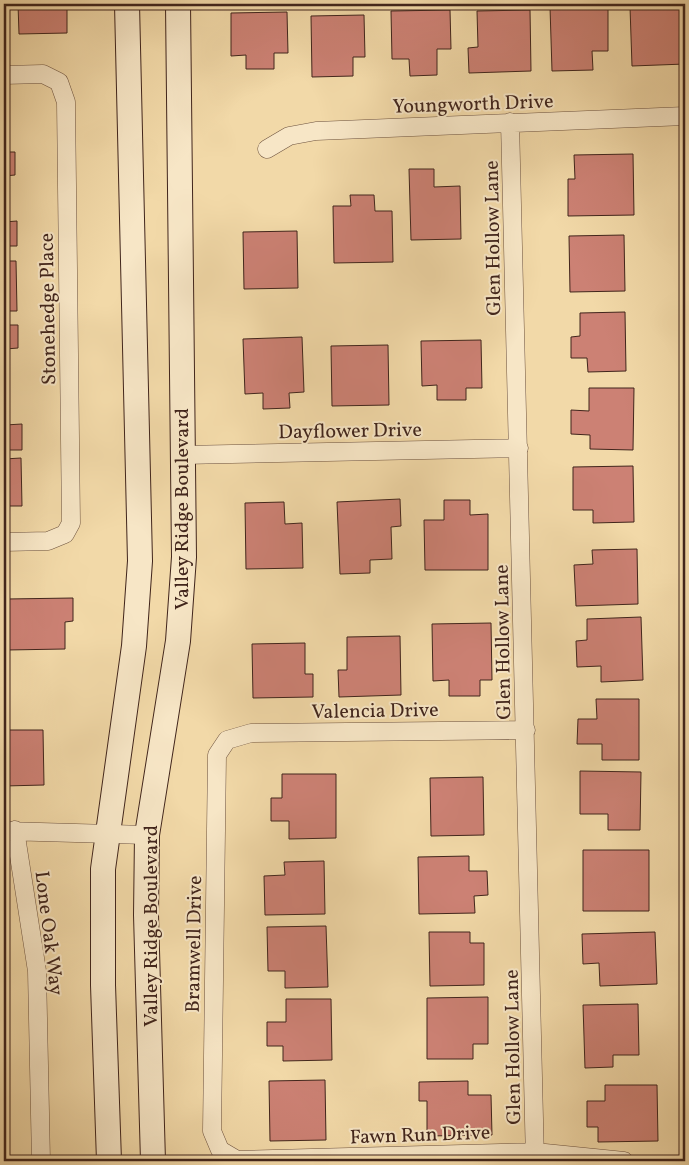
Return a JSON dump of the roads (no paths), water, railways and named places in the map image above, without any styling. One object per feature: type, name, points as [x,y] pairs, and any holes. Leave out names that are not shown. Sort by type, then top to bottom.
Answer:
[{"type":"main road","name":"Valley Ridge Boulevard","points":[[109,1161],[103,985],[103,870],[134,646],[140,561],[126,4]]},
{"type":"main road","name":"Valley Ridge Boulevard","points":[[153,1161],[146,914],[147,834],[178,641],[184,557],[178,4]]},
{"type":"street","name":"Stonehedge Place","points":[[4,75],[43,74],[59,82],[66,102],[71,523],[65,534],[48,541],[4,542]]},
{"type":"street","name":"Youngworth Drive","points":[[267,149],[289,136],[316,131],[685,116]]},
{"type":"street","name":"Glen Hollow Lane","points":[[510,122],[535,1157]]},
{"type":"street","name":"Dayflower Drive","points":[[182,455],[519,448]]},
{"type":"street","name":"Valencia Drive","points":[[227,740],[251,732],[526,730]]},
{"type":"street","name":"Bramwell Drive","points":[[220,1150],[212,1131],[217,755],[227,740]]},
{"type":"street","points":[[9,831],[147,834]]},
{"type":"street","name":"Lone Oak Way","points":[[9,831],[37,971],[41,1161]]},
{"type":"street","name":"Fawn Run Drive","points":[[220,1150],[237,1160],[535,1157],[624,1161]]}]
